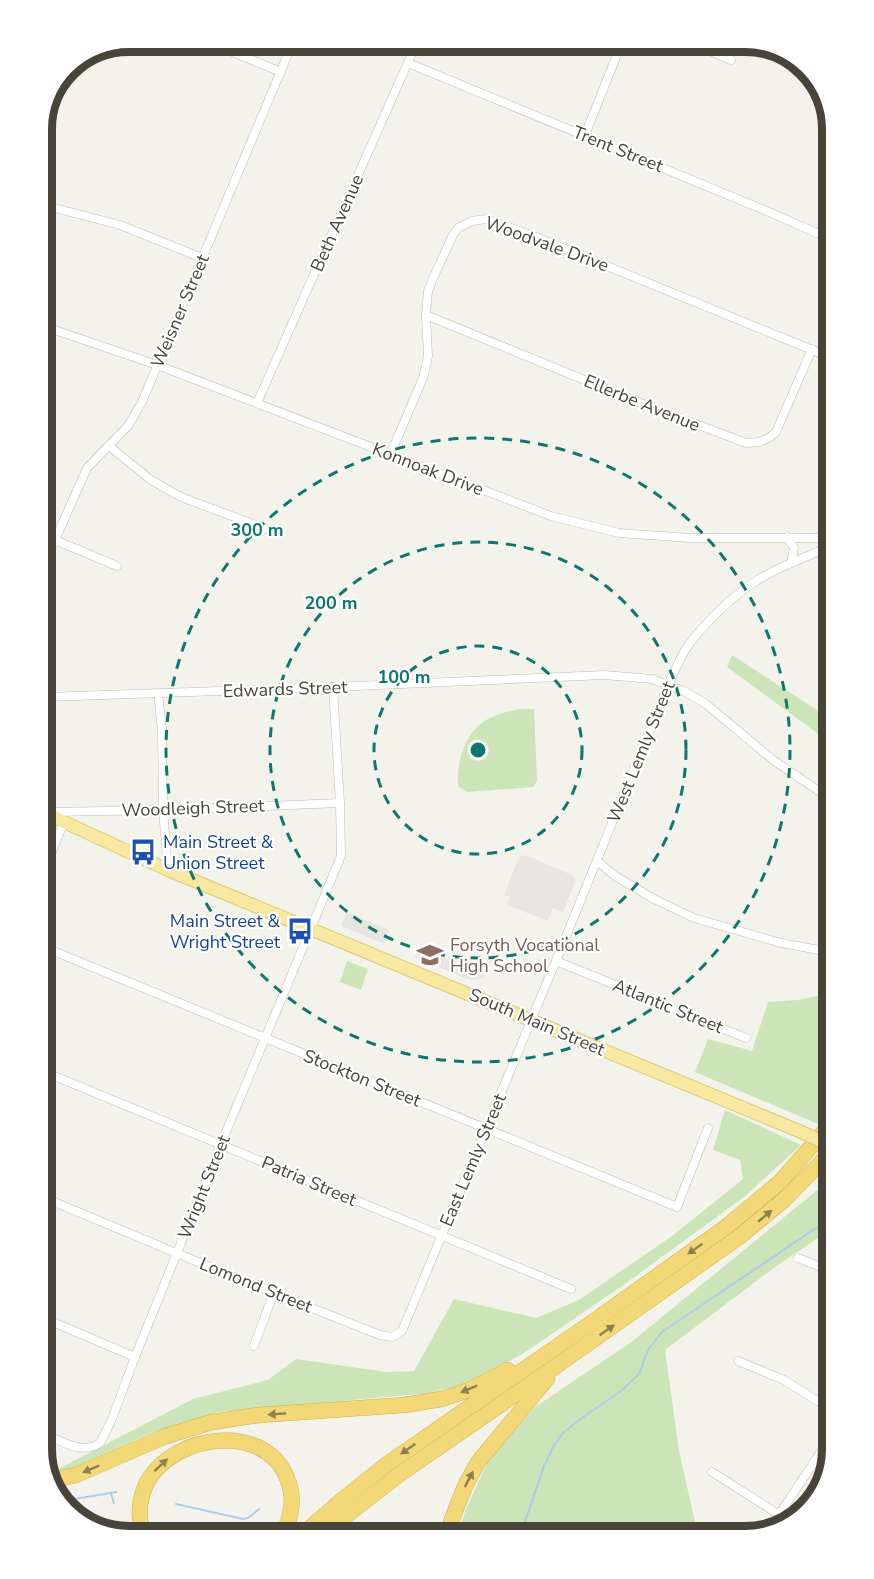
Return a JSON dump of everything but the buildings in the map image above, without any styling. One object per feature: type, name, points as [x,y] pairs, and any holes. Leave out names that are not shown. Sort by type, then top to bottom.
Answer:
[{"type":"highway","points":[[312,1526],[390,1462],[726,1227],[780,1182],[822,1134]]},
{"type":"highway","points":[[334,1526],[400,1474],[739,1237],[785,1199],[822,1161]]},
{"type":"highway","points":[[58,1479],[76,1475],[166,1436],[212,1422],[259,1415],[405,1405],[442,1399],[469,1390],[503,1373],[554,1341],[594,1321]]},
{"type":"highway","points":[[450,1526],[465,1486],[478,1462],[559,1364]]},
{"type":"highway","points":[[142,1526],[140,1501],[146,1483],[157,1467],[172,1455],[192,1446],[229,1440],[257,1447],[275,1460],[285,1472],[291,1490],[292,1504],[286,1526]]},
{"type":"main road","name":"South Main Street","points":[[52,816],[168,870],[822,1141]]},
{"type":"street","points":[[233,52],[281,72]]},
{"type":"street","name":"Weisner Street","points":[[53,545],[87,468],[128,426],[142,402],[288,52]]},
{"type":"street","name":"Beth Avenue","points":[[257,403],[413,52]]},
{"type":"street","points":[[585,135],[618,53]]},
{"type":"street","points":[[715,53],[731,60]]},
{"type":"street","name":"Trent Street","points":[[408,63],[822,235]]},
{"type":"street","points":[[53,208],[120,225],[202,258]]},
{"type":"street","name":"Woodvale Drive","points":[[390,455],[423,378],[428,356],[426,315],[428,291],[453,235],[463,224],[472,220],[486,219],[525,233],[822,354]]},
{"type":"street","name":"Ellerbe Avenue","points":[[426,315],[653,408],[749,443],[769,438],[776,432],[812,349]]},
{"type":"street","name":"Konnoak Drive","points":[[53,329],[157,364],[551,516],[619,533],[690,538],[822,538]]},
{"type":"street","points":[[109,446],[151,480],[181,497],[269,530]]},
{"type":"street","points":[[788,537],[794,548],[791,563]]},
{"type":"street","points":[[55,540],[117,566]]},
{"type":"street","name":"West Lemly Street","points":[[531,1020],[668,685],[685,652],[724,606],[755,581],[822,550]]},
{"type":"street","name":"Edwards Street","points":[[53,698],[604,675],[652,680],[684,691],[706,704],[773,760],[822,793]]},
{"type":"street","name":"Wright Street","points":[[52,1437],[84,1449],[100,1443],[112,1419],[221,1144],[341,856],[333,687]]},
{"type":"street","points":[[158,694],[162,729],[163,810],[168,870]]},
{"type":"street","name":"Woodleigh Street","points":[[52,812],[163,810],[340,802]]},
{"type":"street","points":[[52,850],[64,822]]},
{"type":"street","points":[[597,861],[615,876],[644,894],[694,918],[781,943],[822,951]]},
{"type":"street","name":"Stockton Street","points":[[52,951],[677,1207],[708,1128]]},
{"type":"street","name":"Atlantic Street","points":[[556,961],[746,1038]]},
{"type":"street","name":"East Lemly Street","points":[[414,1300],[531,1020]]},
{"type":"street","name":"Patria Street","points":[[52,1075],[571,1289]]},
{"type":"street","name":"Lomond Street","points":[[52,1201],[380,1335],[392,1337],[402,1331],[414,1300]]},
{"type":"street","points":[[798,1258],[822,1267]]},
{"type":"street","points":[[254,1346],[274,1293]]},
{"type":"street","points":[[52,1322],[135,1357]]},
{"type":"street","points":[[738,1361],[784,1380],[822,1404]]},
{"type":"street","points":[[777,1520],[822,1450]]},
{"type":"street","points":[[712,1472],[780,1515]]},
{"type":"green space","points":[[732,655],[822,713],[822,737],[727,667]]},
{"type":"green space","points":[[520,709],[534,709],[537,781],[533,787],[467,792],[458,786],[461,755],[475,729],[495,716]]},
{"type":"green space","points":[[347,961],[368,969],[361,990],[340,982]]},
{"type":"green space","points":[[822,995],[822,1118],[818,1124],[695,1072],[708,1039],[752,1051],[768,1002],[798,1000]]},
{"type":"green space","points":[[725,1110],[801,1145],[744,1197],[622,1286],[524,1353],[472,1382],[430,1393],[218,1412],[151,1433],[64,1472],[58,1469],[193,1399],[268,1380],[296,1359],[386,1372],[414,1371],[454,1299],[536,1318],[579,1300],[672,1236],[743,1179],[740,1160],[713,1150]]},
{"type":"green space","points":[[822,1186],[822,1235],[775,1267],[665,1350],[679,1451],[696,1526],[460,1526],[488,1461],[535,1407],[630,1343]]},
{"type":"shaded area","points":[[526,855],[572,875],[576,880],[563,912],[553,908],[548,921],[507,905],[510,897],[504,895],[519,857]]},
{"type":"shaded area","points":[[347,912],[389,930],[384,944],[341,926]]},
{"type":"shaded area","points":[[426,950],[485,974],[483,978],[472,981],[415,957],[416,954]]},
{"type":"waterway","points":[[523,1526],[544,1466],[554,1445],[563,1433],[621,1391],[639,1374],[648,1350],[662,1332],[822,1224]]},
{"type":"waterway","points":[[71,1500],[116,1492]]},
{"type":"waterway","points":[[111,1494],[114,1503]]},
{"type":"waterway","points":[[176,1504],[243,1519],[248,1518],[259,1509]]},
{"type":"place","name":"Main Street & Union Street","points":[[143,852]]},
{"type":"place","name":"Main Street & Wright Street","points":[[300,931]]},
{"type":"place","name":"Forsyth Vocational High School","points":[[430,955]]}]
